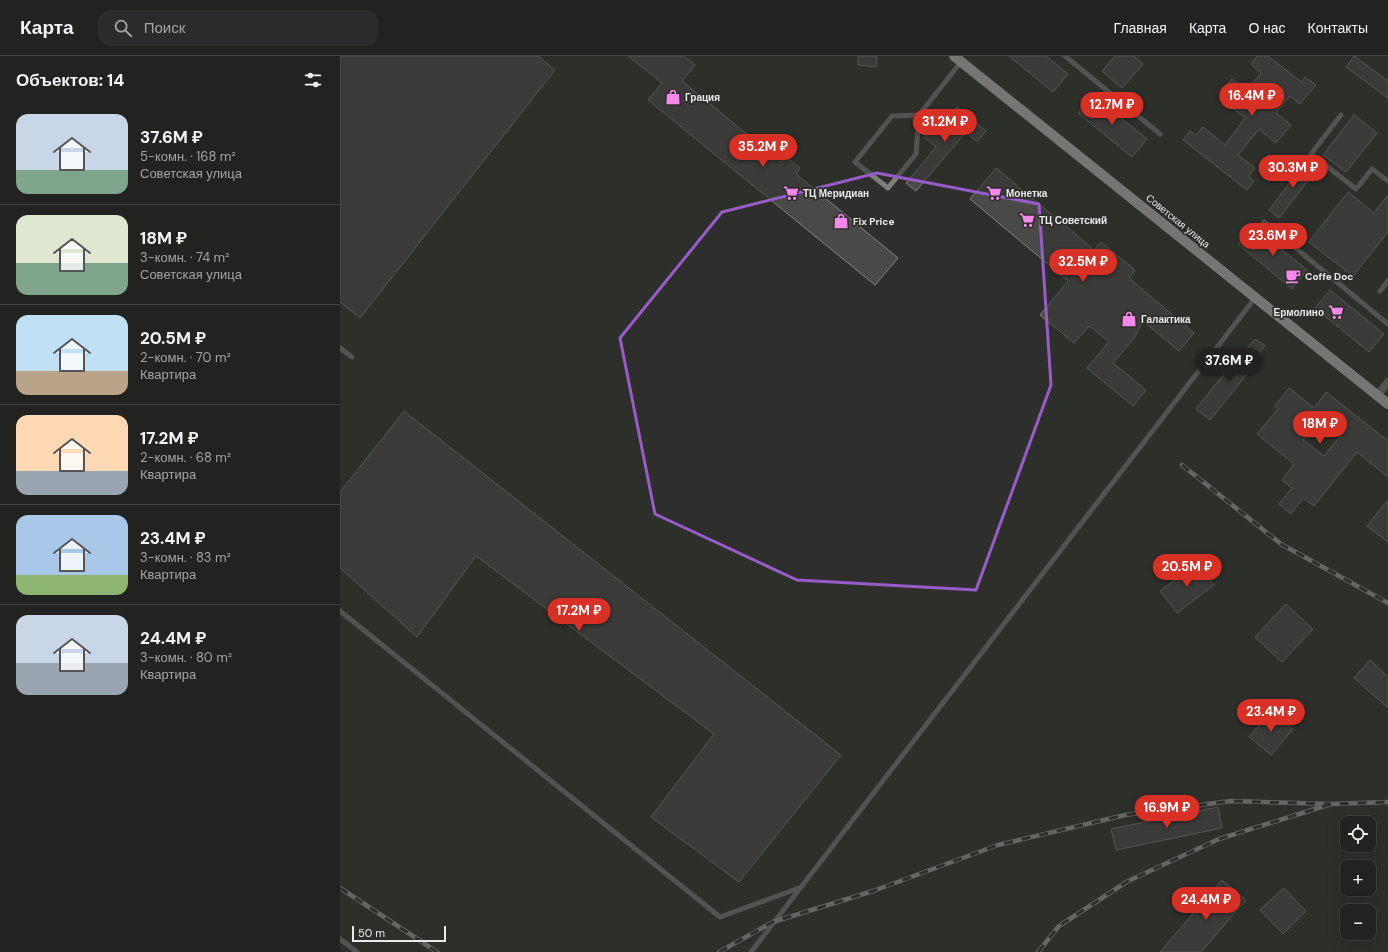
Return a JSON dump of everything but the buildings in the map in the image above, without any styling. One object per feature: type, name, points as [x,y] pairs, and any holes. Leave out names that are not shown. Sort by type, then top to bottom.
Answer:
[{"type":"main road","name":"Советская улица","points":[[960,58],[1388,404]]},
{"type":"street","points":[[1377,396],[1388,382]]},
{"type":"lane","points":[[1065,56],[1160,134]]},
{"type":"lane","points":[[919,115],[892,116],[856,162],[888,188],[916,154],[919,115],[960,58]]},
{"type":"lane","points":[[1341,115],[1311,154],[1356,190],[1372,169],[1388,181]]},
{"type":"lane","points":[[1264,222],[1388,324]]},
{"type":"lane","points":[[1380,291],[1388,281]]},
{"type":"lane","points":[[751,952],[1255,298]]},
{"type":"lane","points":[[340,348],[352,357]]},
{"type":"lane","points":[[340,611],[720,917],[800,888]]},
{"type":"lane","points":[[340,939],[357,952]]},
{"type":"highlighted area","points":[[877,173],[1039,204],[1051,385],[976,590],[797,580],[655,514],[620,338],[722,212]]},
{"type":"railway","points":[[1182,465],[1281,544],[1388,603]]},
{"type":"railway","points":[[719,952],[773,922],[873,891],[998,845],[1125,815],[1231,801],[1331,804]]},
{"type":"railway","points":[[1038,952],[1059,926],[1128,881],[1219,839],[1331,804],[1388,802]]},
{"type":"railway","points":[[340,888],[437,952]]},
{"type":"place","name":"Грация","points":[[673,97]]},
{"type":"place","name":"ТЦ Меридиан","points":[[791,193]]},
{"type":"place","name":"Монетка","points":[[994,193]]},
{"type":"place","name":"ТЦ Советский","points":[[1027,220]]},
{"type":"place","name":"Fix Price","points":[[841,221]]},
{"type":"place","name":"Coffe Doc","points":[[1293,276]]},
{"type":"place","name":"Ермолино","points":[[1336,312]]},
{"type":"place","name":"Галактика","points":[[1129,319]]}]
